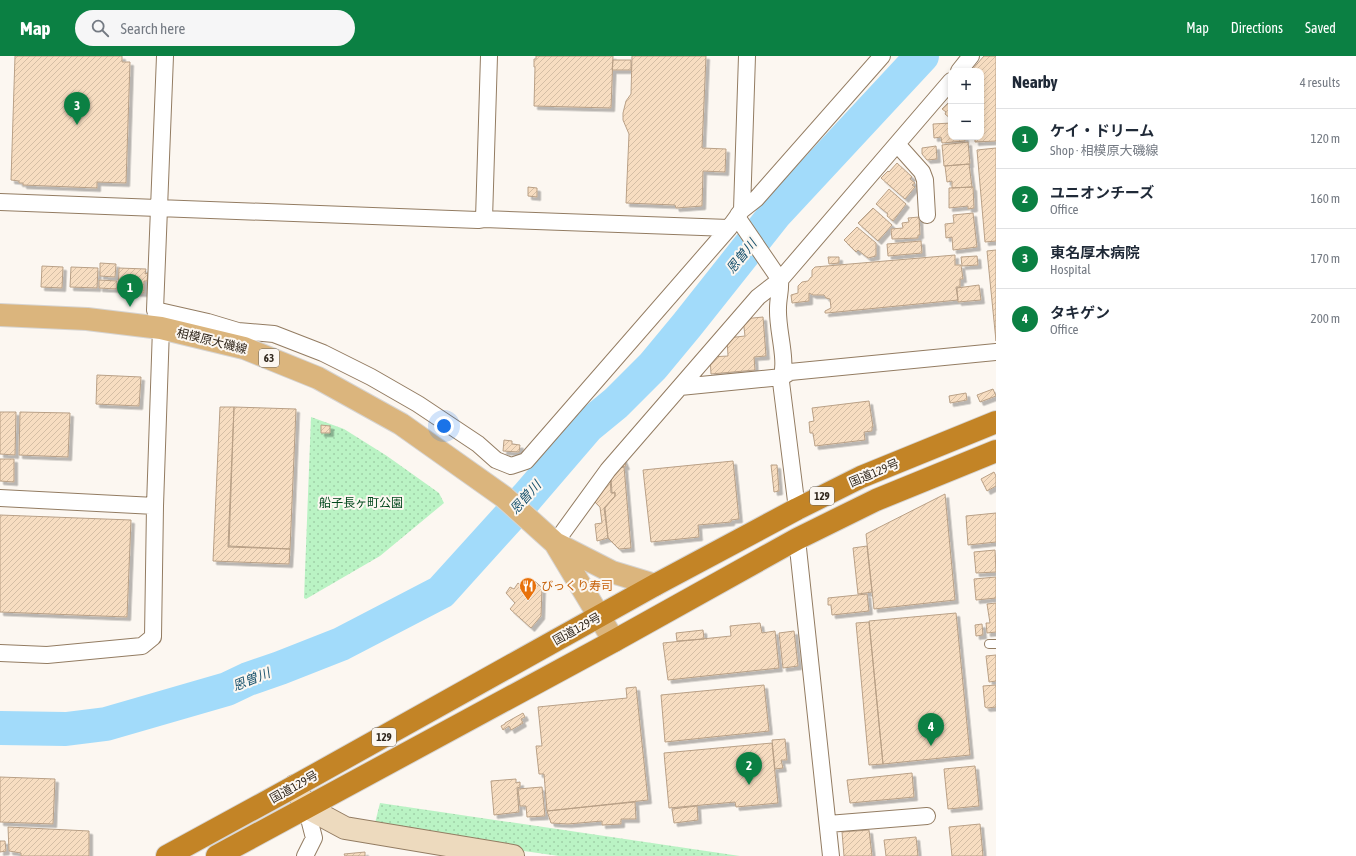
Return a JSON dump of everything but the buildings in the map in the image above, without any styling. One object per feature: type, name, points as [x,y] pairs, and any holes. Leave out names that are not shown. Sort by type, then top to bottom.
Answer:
[{"type":"highway","name":"国道129号","points":[[167,856],[600,617],[655,585],[797,509],[861,477],[996,422]]},
{"type":"highway","name":"国道129号","points":[[216,856],[614,641],[797,539],[876,500],[996,451]]},
{"type":"main road","name":"相模原大磯線","points":[[0,315],[87,319],[158,319],[244,348],[318,378],[401,424],[504,497],[552,541]]},
{"type":"main road","points":[[552,541],[612,572],[655,585]]},
{"type":"main road","name":"63","points":[[552,541],[614,641]]},
{"type":"street","points":[[0,652],[47,655],[142,646],[153,637],[160,209],[165,56]]},
{"type":"street","points":[[484,219],[489,56]]},
{"type":"street","points":[[747,56],[737,219],[778,277],[781,288],[778,307],[784,369],[781,382],[797,509]]},
{"type":"street","points":[[158,319],[208,322],[238,331],[274,334],[323,353],[372,377],[418,404],[478,444],[496,460],[511,466],[526,461],[737,219],[882,56]]},
{"type":"street","points":[[961,68],[971,56]]},
{"type":"street","points":[[552,541],[608,470],[758,297],[778,277],[897,144],[948,84]]},
{"type":"street","points":[[897,144],[922,172],[925,180],[927,215]]},
{"type":"street","points":[[0,202],[478,220],[737,219]]},
{"type":"street","points":[[680,387],[782,377],[790,372],[996,352]]},
{"type":"street","points":[[0,498],[155,506]]},
{"type":"street","points":[[797,539],[831,856]]},
{"type":"street","points":[[295,786],[306,807],[314,838],[305,856]]},
{"type":"street","points":[[306,807],[346,828],[504,855]]},
{"type":"street","points":[[828,824],[927,816]]},
{"type":"green space","name":"船子長ヶ町公園","points":[[311,417],[344,429],[387,456],[439,493],[444,503],[380,556],[306,599],[304,598]]},
{"type":"green space","points":[[380,803],[740,856],[559,856],[396,833],[375,823]]},
{"type":"waterway","name":"恩曽川","points":[[0,728],[66,729],[106,724],[227,689],[248,679],[341,644],[441,592],[527,497],[588,426],[616,403],[653,366],[775,214],[922,56]]},
{"type":"place","name":"東名厚木病院","points":[[77,125]]},
{"type":"place","name":"ケイ・ドリーム","points":[[130,307]]},
{"type":"place","name":"びっくり寿司","points":[[528,601]]},
{"type":"place","name":"タキゲン","points":[[931,746]]},
{"type":"place","name":"ユニオンチーズ","points":[[749,785]]}]
